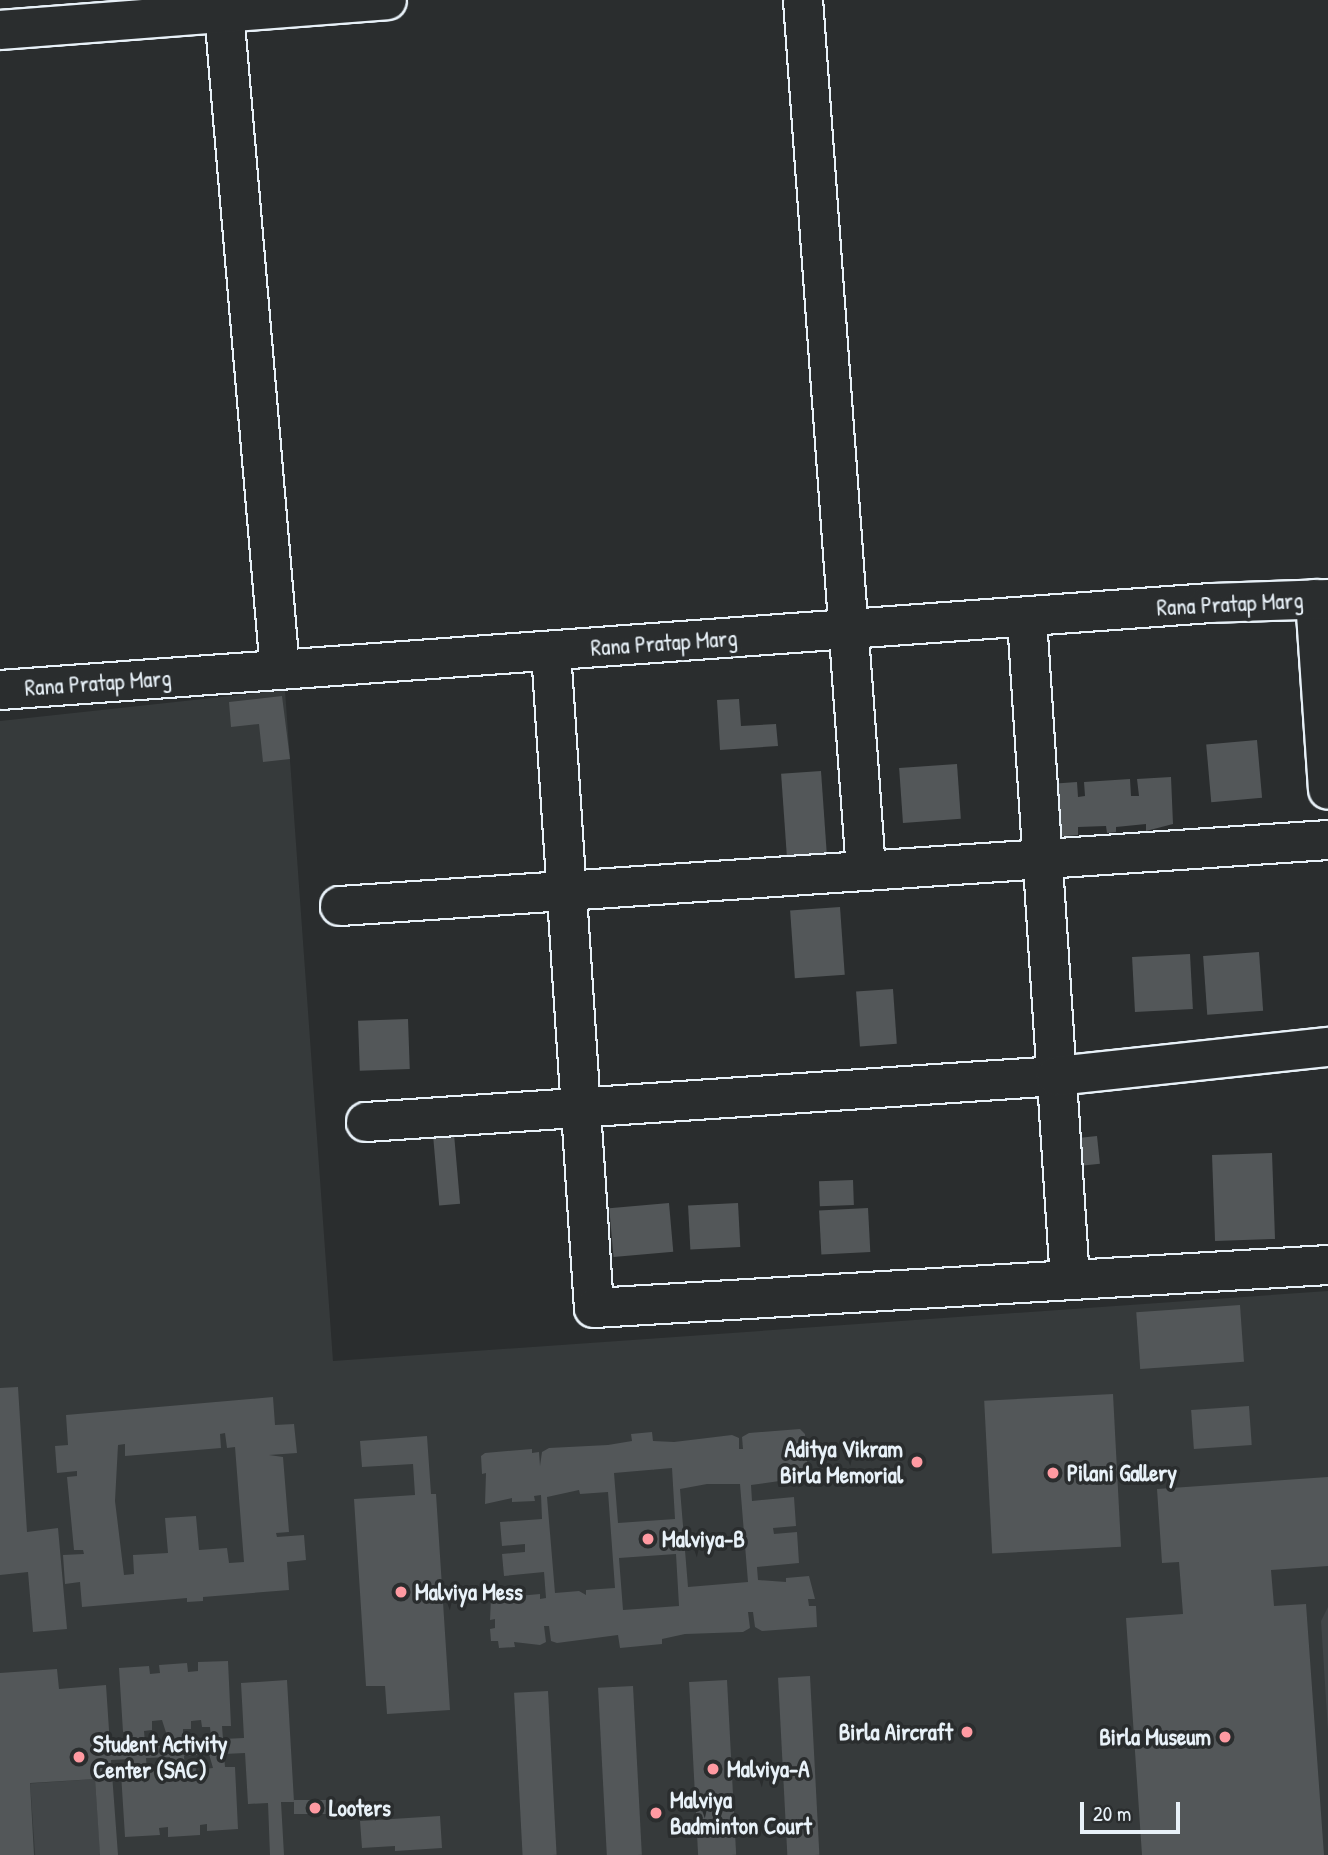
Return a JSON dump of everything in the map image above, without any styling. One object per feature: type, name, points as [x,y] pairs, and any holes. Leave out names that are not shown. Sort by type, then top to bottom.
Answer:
[{"type":"street","points":[[0,30],[224,6],[387,0]]},
{"type":"street","points":[[803,0],[866,871]]},
{"type":"street","points":[[224,6],[280,670]]},
{"type":"street","points":[[1322,599],[1328,790]]},
{"type":"street","name":"Rana Pratap Marg","points":[[0,690],[1027,619],[1210,603],[1322,599]]},
{"type":"street","points":[[1027,619],[1070,1280]]},
{"type":"street","points":[[551,651],[594,1308],[1328,1265]]},
{"type":"street","points":[[340,906],[1328,840]]},
{"type":"street","points":[[366,1122],[1056,1076],[1328,1047]]},
{"type":"shaded area","points":[[285,690],[333,1361],[1328,1291],[1328,1855],[0,1855],[0,721]]},
{"type":"shaded area","points":[[1328,1607],[1328,1731],[1321,1621]]},
{"type":"shaded area","points":[[95,1779],[100,1855],[35,1855],[30,1784]]},
{"type":"building","points":[[282,696],[290,759],[263,762],[259,724],[231,727],[229,702]]},
{"type":"building","points":[[739,699],[741,726],[776,724],[778,746],[720,750],[717,700]]},
{"type":"building","points":[[1257,740],[1262,798],[1211,802],[1206,744]]},
{"type":"building","points":[[957,764],[961,819],[903,823],[899,768]]},
{"type":"building","points":[[821,771],[827,858],[787,861],[781,774]]},
{"type":"building","points":[[1171,777],[1173,824],[1146,831],[1146,824],[1116,827],[1116,832],[1107,833],[1106,826],[1078,827],[1078,835],[1052,837],[1049,784],[1077,782],[1078,797],[1085,796],[1084,782],[1130,779],[1131,796],[1139,796],[1137,779]]},
{"type":"building","points":[[840,907],[845,975],[795,978],[790,910]]},
{"type":"building","points":[[1259,952],[1263,1011],[1207,1015],[1203,956]]},
{"type":"building","points":[[1190,954],[1193,1009],[1135,1012],[1132,957]]},
{"type":"building","points":[[893,989],[897,1044],[860,1046],[856,992]]},
{"type":"building","points":[[408,1019],[410,1069],[360,1071],[358,1021]]},
{"type":"building","points":[[454,1134],[460,1204],[439,1206],[433,1136]]},
{"type":"building","points":[[1097,1136],[1100,1164],[1074,1167],[1071,1139]]},
{"type":"building","points":[[1272,1153],[1275,1239],[1215,1241],[1212,1155]]},
{"type":"building","points":[[853,1180],[854,1205],[820,1206],[819,1181]]},
{"type":"building","points":[[669,1203],[673,1252],[613,1257],[609,1208]]},
{"type":"building","points":[[738,1203],[740,1247],[690,1250],[688,1206]]},
{"type":"building","points":[[868,1208],[870,1252],[821,1255],[819,1211]]},
{"type":"building","points":[[1240,1305],[1244,1362],[1140,1369],[1136,1312]]},
{"type":"building","points":[[18,1387],[27,1532],[58,1528],[67,1629],[33,1632],[28,1572],[0,1575],[0,1388]]},
{"type":"building","name":"Pilani Gallery","points":[[1113,1394],[1121,1547],[992,1554],[984,1401]]},
{"type":"building","points":[[273,1397],[275,1425],[294,1424],[297,1453],[269,1455],[283,1457],[289,1532],[276,1533],[277,1537],[304,1535],[306,1560],[287,1562],[289,1590],[203,1597],[203,1601],[187,1602],[187,1598],[82,1607],[80,1582],[65,1584],[63,1555],[84,1554],[83,1550],[74,1550],[67,1477],[77,1476],[77,1471],[57,1473],[55,1446],[68,1445],[66,1415]],"holes":[[[225,1433],[227,1448],[235,1447],[244,1562],[229,1563],[227,1548],[199,1550],[196,1516],[165,1518],[168,1553],[133,1555],[134,1574],[124,1575],[115,1501],[118,1445],[125,1444],[125,1456],[221,1448],[220,1434]]]},
{"type":"building","points":[[1249,1406],[1252,1445],[1194,1449],[1191,1410]]},
{"type":"building","name":"Malviya-B","points":[[800,1429],[805,1434],[806,1451],[799,1451],[799,1460],[807,1459],[808,1477],[751,1485],[752,1501],[794,1497],[796,1526],[773,1528],[774,1534],[797,1532],[799,1563],[757,1567],[758,1580],[786,1582],[786,1578],[809,1576],[815,1599],[808,1599],[809,1606],[816,1606],[817,1627],[762,1631],[755,1627],[753,1612],[748,1612],[750,1628],[743,1632],[685,1634],[662,1639],[662,1644],[620,1648],[618,1635],[557,1643],[551,1641],[549,1626],[544,1626],[546,1642],[540,1645],[514,1642],[515,1647],[499,1648],[498,1641],[491,1641],[490,1629],[495,1628],[495,1619],[490,1620],[491,1598],[512,1596],[513,1600],[518,1596],[540,1594],[540,1599],[546,1598],[544,1572],[504,1576],[502,1554],[525,1552],[525,1544],[502,1546],[500,1522],[542,1519],[541,1495],[534,1496],[535,1501],[512,1502],[512,1498],[485,1504],[486,1473],[482,1474],[481,1456],[485,1453],[532,1449],[532,1453],[539,1452],[540,1466],[542,1452],[549,1448],[608,1445],[632,1441],[631,1434],[652,1432],[653,1441],[674,1442],[732,1435],[739,1438],[739,1449],[743,1449],[742,1437],[749,1433]],"holes":[[[672,1468],[675,1519],[618,1523],[614,1473]],[[707,1484],[740,1484],[748,1582],[688,1587],[680,1489]],[[579,1490],[580,1494],[608,1492],[615,1588],[586,1590],[586,1595],[579,1591],[555,1593],[547,1497]],[[676,1554],[679,1606],[623,1610],[619,1558]]]},
{"type":"building","name":"Malviya Mess","points":[[427,1436],[431,1494],[436,1494],[450,1710],[387,1714],[385,1686],[366,1686],[354,1499],[415,1495],[413,1464],[362,1467],[360,1441]]},
{"type":"building","name":"Birla Museum","points":[[1328,1477],[1328,1566],[1271,1570],[1274,1606],[1306,1604],[1324,1855],[1142,1855],[1126,1618],[1183,1614],[1179,1562],[1162,1563],[1157,1489]]},
{"type":"building","name":"Student Activity Center (SAC)","points":[[228,1661],[231,1726],[222,1726],[223,1739],[244,1738],[241,1683],[287,1680],[294,1802],[281,1802],[284,1855],[270,1855],[268,1803],[248,1804],[245,1753],[224,1754],[225,1767],[235,1767],[238,1829],[207,1831],[207,1824],[200,1825],[200,1835],[168,1837],[168,1827],[159,1828],[160,1835],[125,1837],[121,1773],[132,1772],[131,1759],[111,1760],[118,1855],[100,1855],[95,1779],[30,1783],[34,1855],[0,1855],[0,1673],[57,1669],[59,1689],[106,1685],[110,1745],[130,1744],[129,1731],[123,1732],[119,1668],[149,1666],[150,1674],[160,1673],[159,1665],[187,1663],[188,1672],[198,1671],[198,1662]],"holes":[[[162,1720],[169,1742],[145,1743],[144,1731],[152,1730],[152,1721]],[[201,1720],[202,1727],[210,1727],[211,1739],[183,1741],[183,1729],[191,1729],[191,1721]],[[209,1754],[213,1768],[204,1769],[204,1776],[197,1777],[196,1768],[185,1769],[184,1756]],[[170,1757],[171,1770],[164,1770],[165,1778],[156,1779],[156,1771],[147,1771],[146,1758]]]},
{"type":"building","name":"Malviya-A","points":[[810,1676],[819,1855],[787,1855],[778,1678]]},
{"type":"building","name":"Malviya-A","points":[[727,1680],[736,1855],[698,1855],[689,1682]]},
{"type":"building","points":[[633,1686],[642,1855],[607,1855],[598,1688]]},
{"type":"building","points":[[548,1691],[557,1855],[523,1855],[514,1693]]},
{"type":"building","name":"Looters","points":[[294,1800],[336,1800],[336,1814],[294,1814]]},
{"type":"building","points":[[440,1816],[442,1848],[395,1851],[395,1846],[362,1848],[360,1821]]},
{"type":"place","name":"Aditya Vikram Birla Memorial","points":[[917,1462]]},
{"type":"place","name":"Pilani Gallery","points":[[1053,1473]]},
{"type":"place","name":"Malviya-B","points":[[648,1539]]},
{"type":"place","name":"Malviya Mess","points":[[401,1592]]},
{"type":"place","name":"Birla Aircraft","points":[[967,1732]]},
{"type":"place","name":"Birla Museum","points":[[1225,1737]]},
{"type":"place","name":"Student Activity Center (SAC)","points":[[79,1757]]},
{"type":"place","name":"Malviya-A","points":[[713,1769]]},
{"type":"place","name":"Looters","points":[[315,1808]]},
{"type":"place","name":"Malviya Badminton Court","points":[[656,1813]]}]
